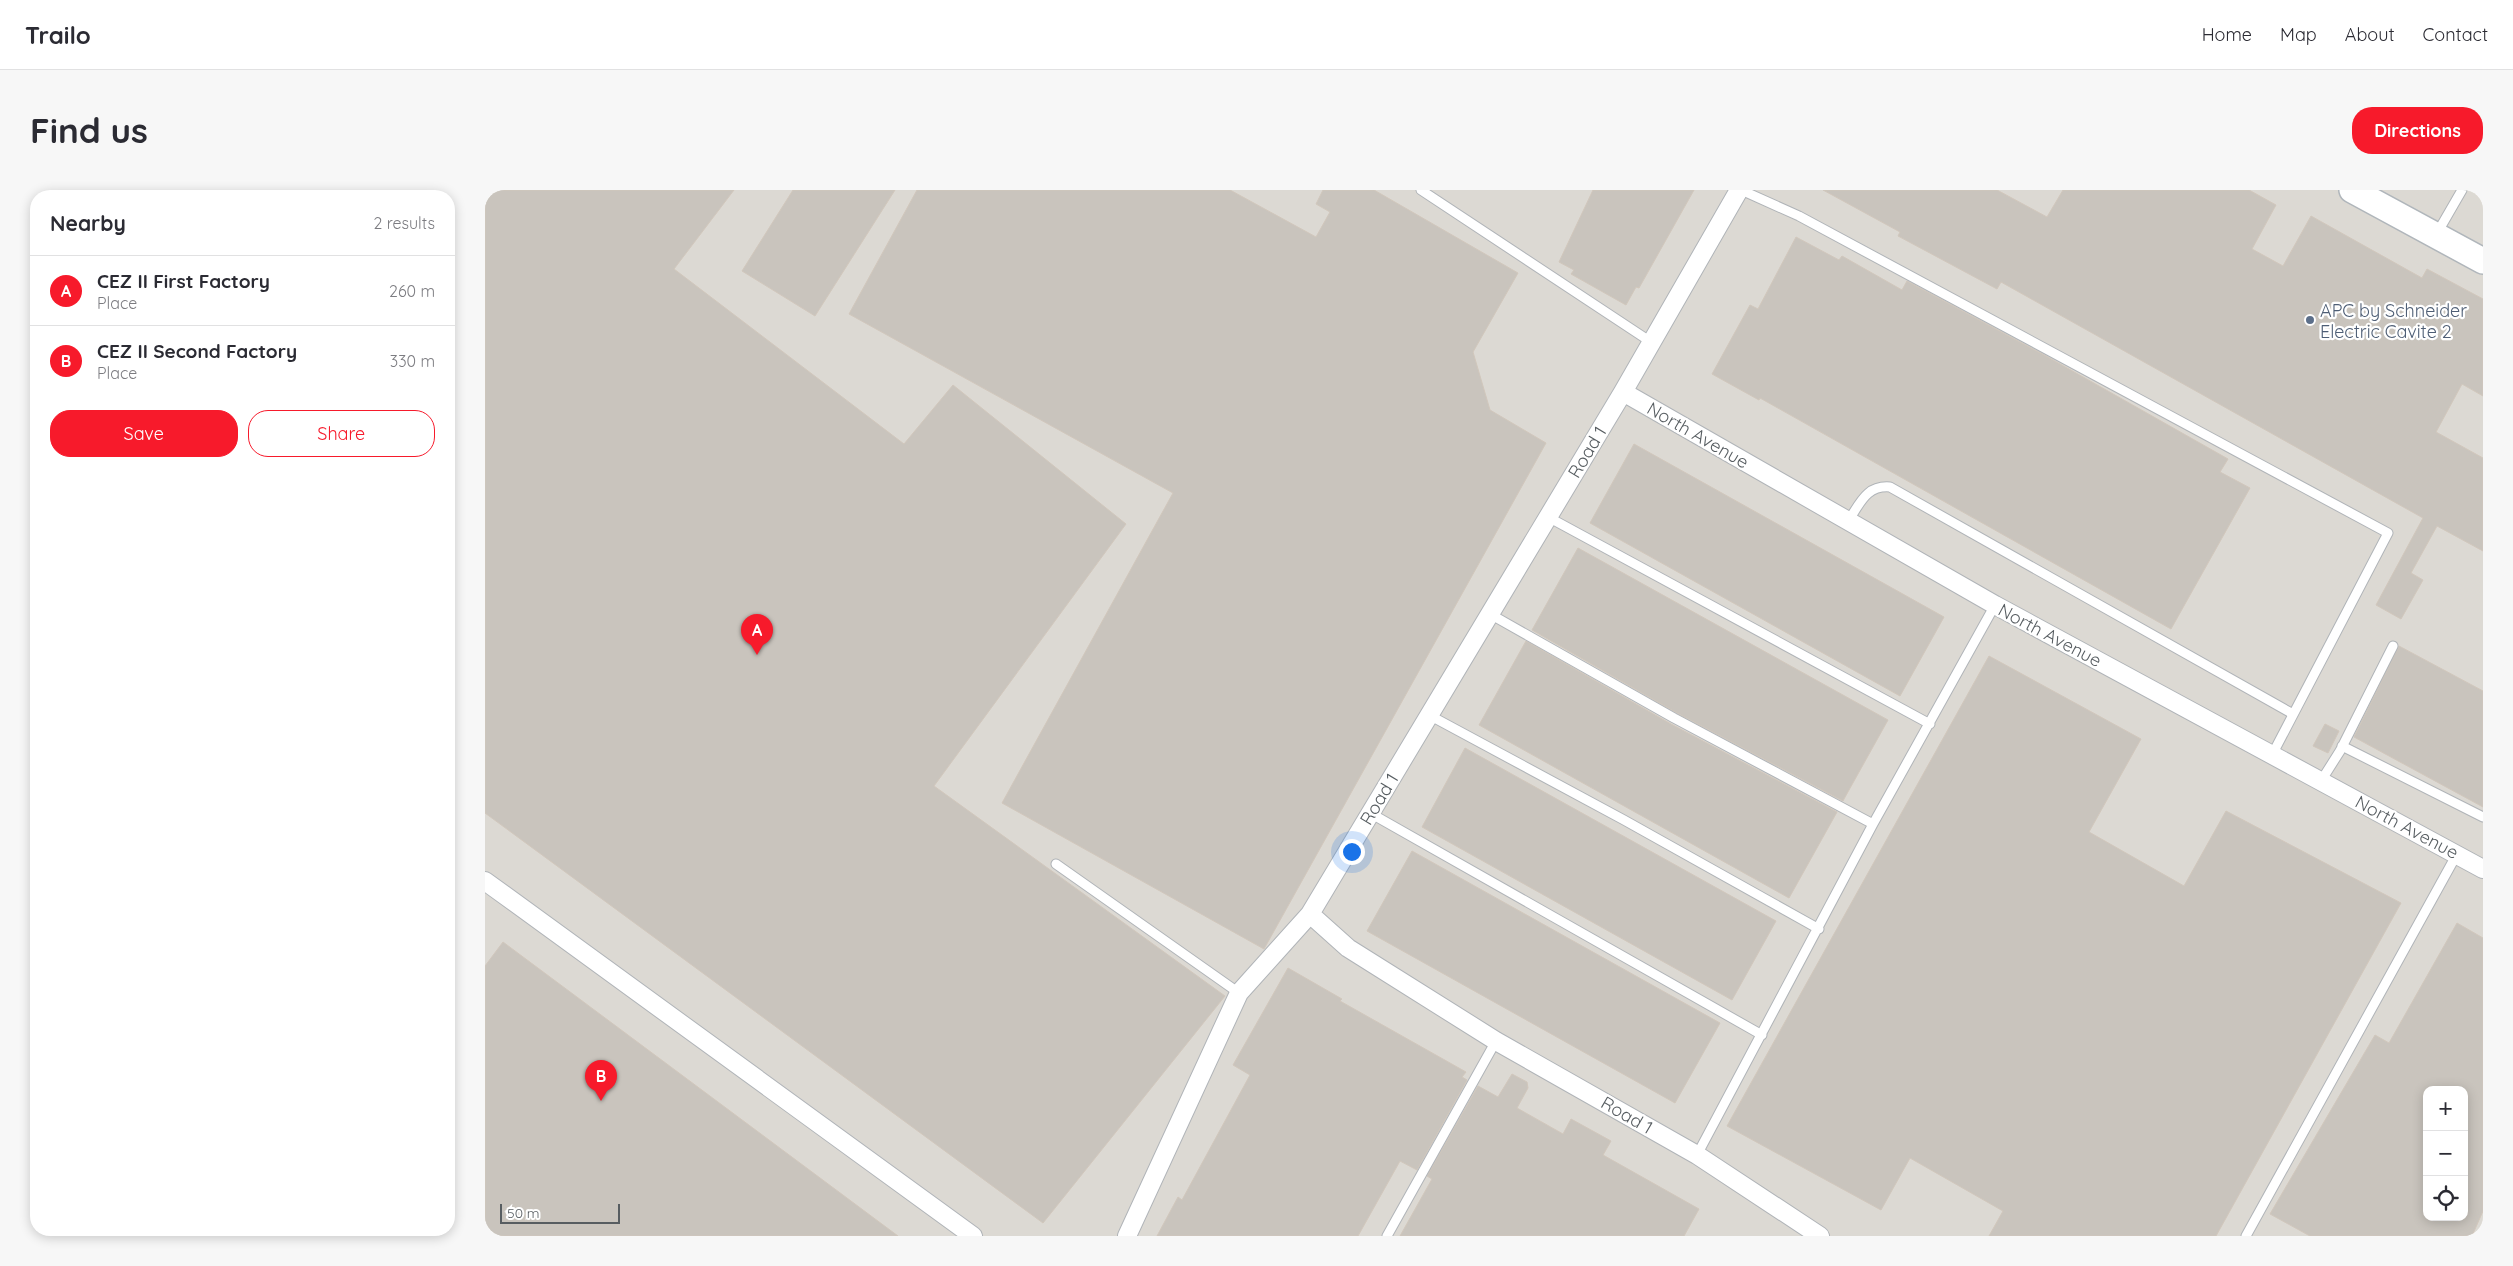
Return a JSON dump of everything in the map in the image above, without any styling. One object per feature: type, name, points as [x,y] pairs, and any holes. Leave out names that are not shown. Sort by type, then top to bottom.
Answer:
[{"type":"street","name":"Road 1","points":[[1740,190],[1623,392],[1310,914],[1348,948],[1496,1041],[1697,1155],[1820,1236]]},
{"type":"street","points":[[2354,190],[2483,261]]},
{"type":"street","name":"North Avenue","points":[[1623,392],[1995,605],[2483,869]]},
{"type":"street","points":[[487,885],[973,1236]]},
{"type":"street","points":[[1127,1236],[1239,993],[1310,914]]},
{"type":"lane","points":[[1421,190],[1651,342]]},
{"type":"lane","points":[[1740,190],[1799,216],[2388,533],[2272,754]]},
{"type":"lane","points":[[2435,235],[2462,190]]},
{"type":"lane","points":[[1848,521],[1870,490],[1881,486],[1890,487],[2293,714]]},
{"type":"lane","points":[[1548,517],[1930,724]]},
{"type":"lane","points":[[1697,1155],[1819,929],[1873,824],[1995,605]]},
{"type":"lane","points":[[1490,614],[1675,718],[1873,824]]},
{"type":"lane","points":[[2321,781],[2342,746],[2393,646]]},
{"type":"lane","points":[[1429,715],[1624,820],[1819,929]]},
{"type":"lane","points":[[2342,746],[2483,817]]},
{"type":"lane","points":[[1370,813],[1762,1035]]},
{"type":"lane","points":[[2249,1235],[2457,854]]},
{"type":"lane","points":[[1056,864],[1239,993]]},
{"type":"lane","points":[[1387,1236],[1496,1041]]},
{"type":"shaded area","points":[[485,190],[2483,190],[2483,1236],[485,1236]]},
{"type":"building","points":[[485,190],[734,190],[674,269],[904,444],[953,385],[1126,524],[934,786],[1225,996],[1043,1223],[485,813]]},
{"type":"building","points":[[793,190],[895,190],[815,316],[742,271]]},
{"type":"building","points":[[917,190],[1230,190],[1316,237],[1330,212],[1316,204],[1323,190],[1374,190],[1518,273],[1473,352],[1490,410],[1546,443],[1264,949],[1002,803],[1173,493],[849,314]]},
{"type":"building","points":[[1593,190],[1694,190],[1639,288],[1636,287],[1626,305],[1571,274],[1574,270],[1559,262]]},
{"type":"building","points":[[1823,190],[1997,190],[2047,217],[2063,190],[2249,190],[2276,205],[2252,249],[2283,266],[2311,216],[2422,278],[2427,269],[2483,299],[2483,396],[2462,384],[2436,432],[2483,458],[2483,551],[2437,526],[2411,573],[2423,580],[2401,619],[2376,605],[2423,518],[2001,282],[1997,289],[1898,236],[1900,232]]},
{"type":"building","points":[[1796,237],[1839,260],[1842,256],[1902,290],[1907,281],[2046,356],[2228,459],[2220,472],[2250,488],[2171,629],[1760,398],[1759,400],[1712,374],[1750,305],[1758,309]]},
{"type":"building","points":[[1634,444],[1944,617],[1900,696],[1590,523]]},
{"type":"building","points":[[1578,548],[1888,720],[1843,801],[1677,713],[1532,630]]},
{"type":"building","points":[[1526,641],[1671,724],[1837,812],[1789,898],[1479,725]]},
{"type":"building","points":[[2399,646],[2483,691],[2483,807],[2354,737]]},
{"type":"building","points":[[1989,656],[2141,739],[2089,832],[2184,886],[2226,811],[2401,903],[2216,1236],[1989,1236],[2003,1211],[1910,1158],[1881,1210],[1727,1126]]},
{"type":"building","points":[[2325,724],[2339,731],[2328,753],[2313,746]]},
{"type":"building","points":[[1465,748],[1776,921],[1732,1000],[1422,827]]},
{"type":"building","points":[[1412,851],[1720,1023],[1675,1103],[1367,931]]},
{"type":"building","points":[[2457,923],[2483,938],[2483,1211],[2472,1236],[2310,1236],[2270,1214],[2375,1035],[2389,1043]]},
{"type":"building","points":[[503,942],[898,1236],[485,1236],[485,966]]},
{"type":"building","points":[[1288,968],[1342,999],[1340,1001],[1466,1072],[1462,1077],[1467,1080],[1417,1170],[1400,1161],[1358,1236],[1157,1236],[1178,1197],[1182,1200],[1250,1075],[1233,1065]]},
{"type":"building","points":[[1512,1074],[1527,1082],[1528,1088],[1517,1108],[1563,1134],[1571,1119],[1611,1141],[1603,1155],[1699,1209],[1684,1236],[1400,1236],[1432,1179],[1427,1176],[1478,1086],[1498,1097]]},
{"type":"place","name":"APC by Schneider Electric Cavite 2","points":[[2310,320]]},
{"type":"place","name":"CEZ II First Factory","points":[[757,655]]},
{"type":"place","name":"CEZ II Second Factory","points":[[601,1101]]}]
